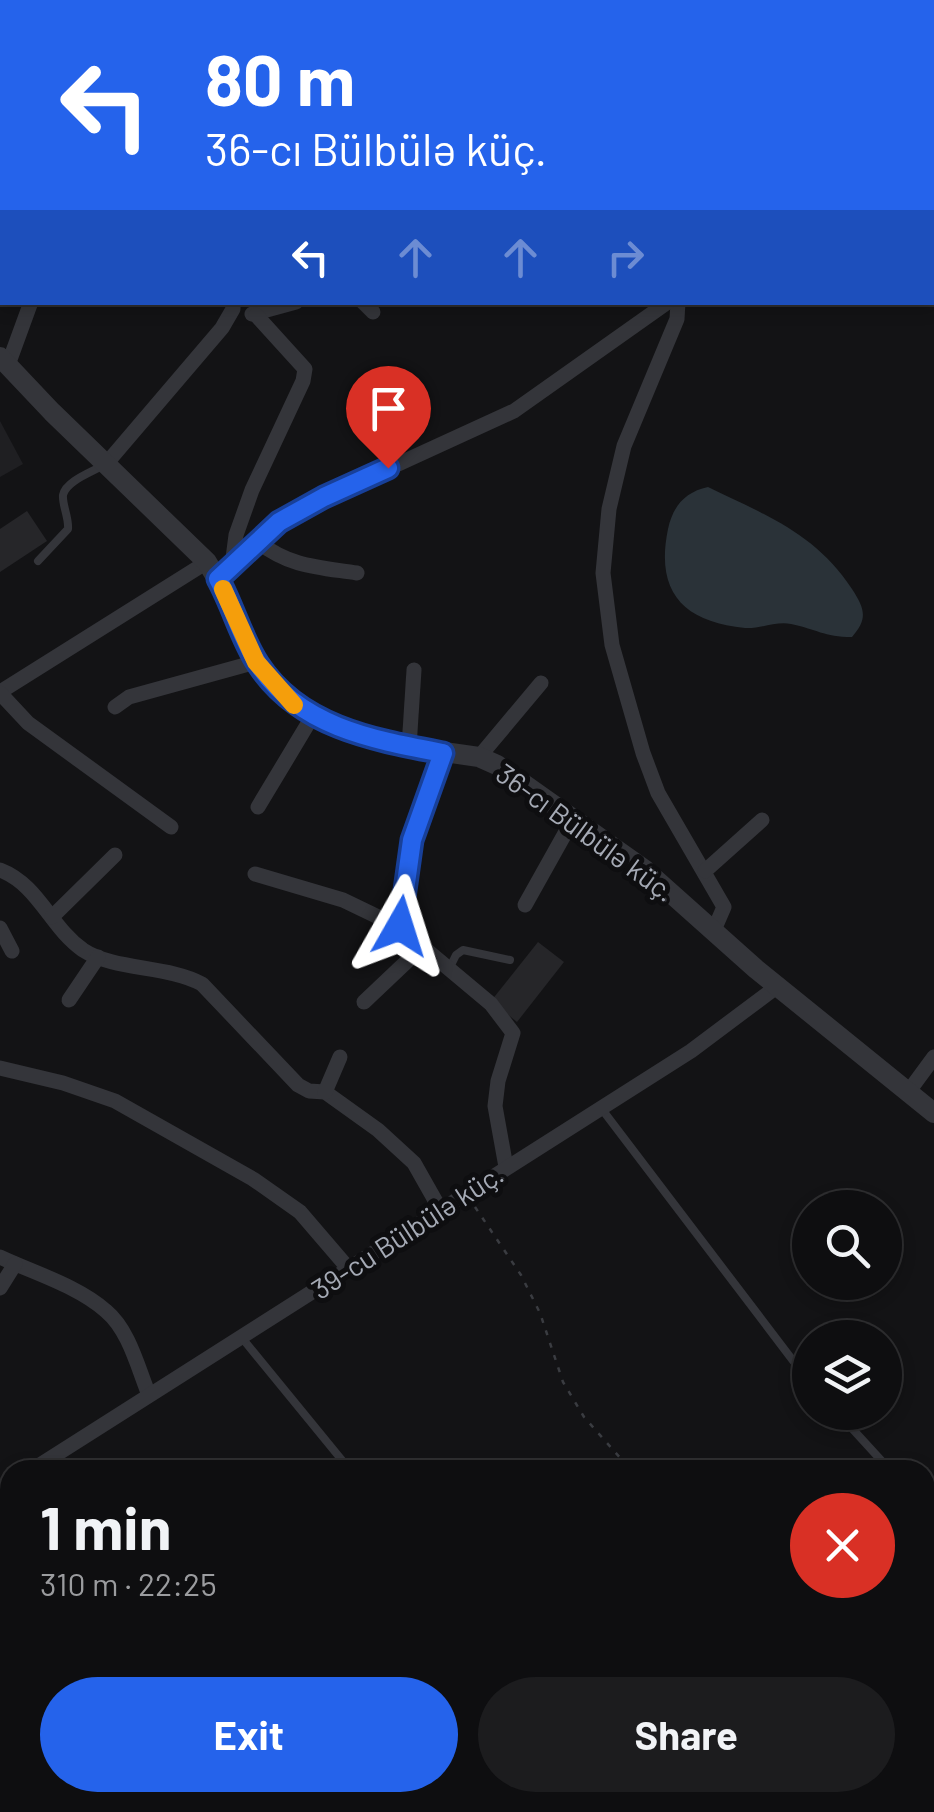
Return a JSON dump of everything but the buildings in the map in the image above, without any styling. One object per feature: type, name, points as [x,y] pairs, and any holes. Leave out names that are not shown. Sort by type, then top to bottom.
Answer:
[{"type":"street","points":[[4,361],[30,305]]},
{"type":"street","points":[[256,314],[286,305]]},
{"type":"street","points":[[172,827],[28,723],[0,693],[219,569],[300,509],[514,412],[664,305]]},
{"type":"street","points":[[677,305],[672,331],[624,446],[609,509],[603,573],[612,645],[643,753],[658,793],[724,906],[714,930]]},
{"type":"street","points":[[106,464],[222,328],[233,306],[256,314],[305,369],[219,569]]},
{"type":"street","name":"36-cı Bülbülə küç.","points":[[4,361],[106,464],[219,569],[256,662],[294,706],[312,717],[409,747],[479,757],[497,766],[646,870],[934,1113]]},
{"type":"street","points":[[258,542],[294,564],[357,573]]},
{"type":"street","points":[[115,707],[129,697],[256,662]]},
{"type":"street","points":[[409,747],[414,670]]},
{"type":"street","points":[[479,757],[541,684]]},
{"type":"street","points":[[258,807],[312,717]]},
{"type":"street","points":[[400,926],[412,840],[443,753]]},
{"type":"street","points":[[525,905],[572,820]]},
{"type":"street","points":[[705,871],[762,820]]},
{"type":"street","points":[[52,917],[116,856]]},
{"type":"street","points":[[0,870],[31,890],[83,950],[98,957],[186,976],[202,984],[298,1085],[308,1091],[325,1092],[378,1130],[414,1163],[440,1208]]},
{"type":"street","points":[[255,874],[342,900],[400,926],[491,1004],[513,1033],[498,1080],[495,1106],[506,1167]]},
{"type":"street","points":[[0,928],[12,951]]},
{"type":"street","points":[[364,1002],[422,948]]},
{"type":"street","points":[[69,1000],[98,957]]},
{"type":"street","name":"39-cu Bülbülə küç.","points":[[48,1460],[691,1052],[778,985]]},
{"type":"street","points":[[325,1092],[340,1057]]},
{"type":"street","points":[[909,1091],[934,1058]]},
{"type":"street","points":[[0,1068],[115,1101],[253,1179],[300,1212],[348,1268]]},
{"type":"street","points":[[0,1288],[8,1260],[80,1294],[108,1312],[125,1336],[149,1395]]},
{"type":"lane","points":[[38,561],[68,528],[65,491],[70,484],[106,464]]},
{"type":"lane","points":[[449,969],[462,950],[510,960]]},
{"type":"lane","points":[[601,1108],[792,1359]]},
{"type":"lane","points":[[242,1337],[342,1460]]},
{"type":"lane","points":[[853,1430],[881,1460]]},
{"type":"path","points":[[466,1193],[521,1275],[540,1313],[563,1382],[584,1417],[622,1460]]},
{"type":"shaded area","points":[[0,421],[23,464],[0,477]]},
{"type":"shaded area","points":[[708,487],[788,528],[838,570],[862,608],[861,625],[852,637],[785,623],[751,628],[723,625],[690,611],[678,600],[666,570],[668,529],[681,501]]},
{"type":"slow traffic","points":[[223,589],[256,662],[294,705]]},
{"type":"route","points":[[388,468],[279,522],[218,579],[256,662],[294,706],[339,727],[443,753],[412,840],[400,926]]}]
